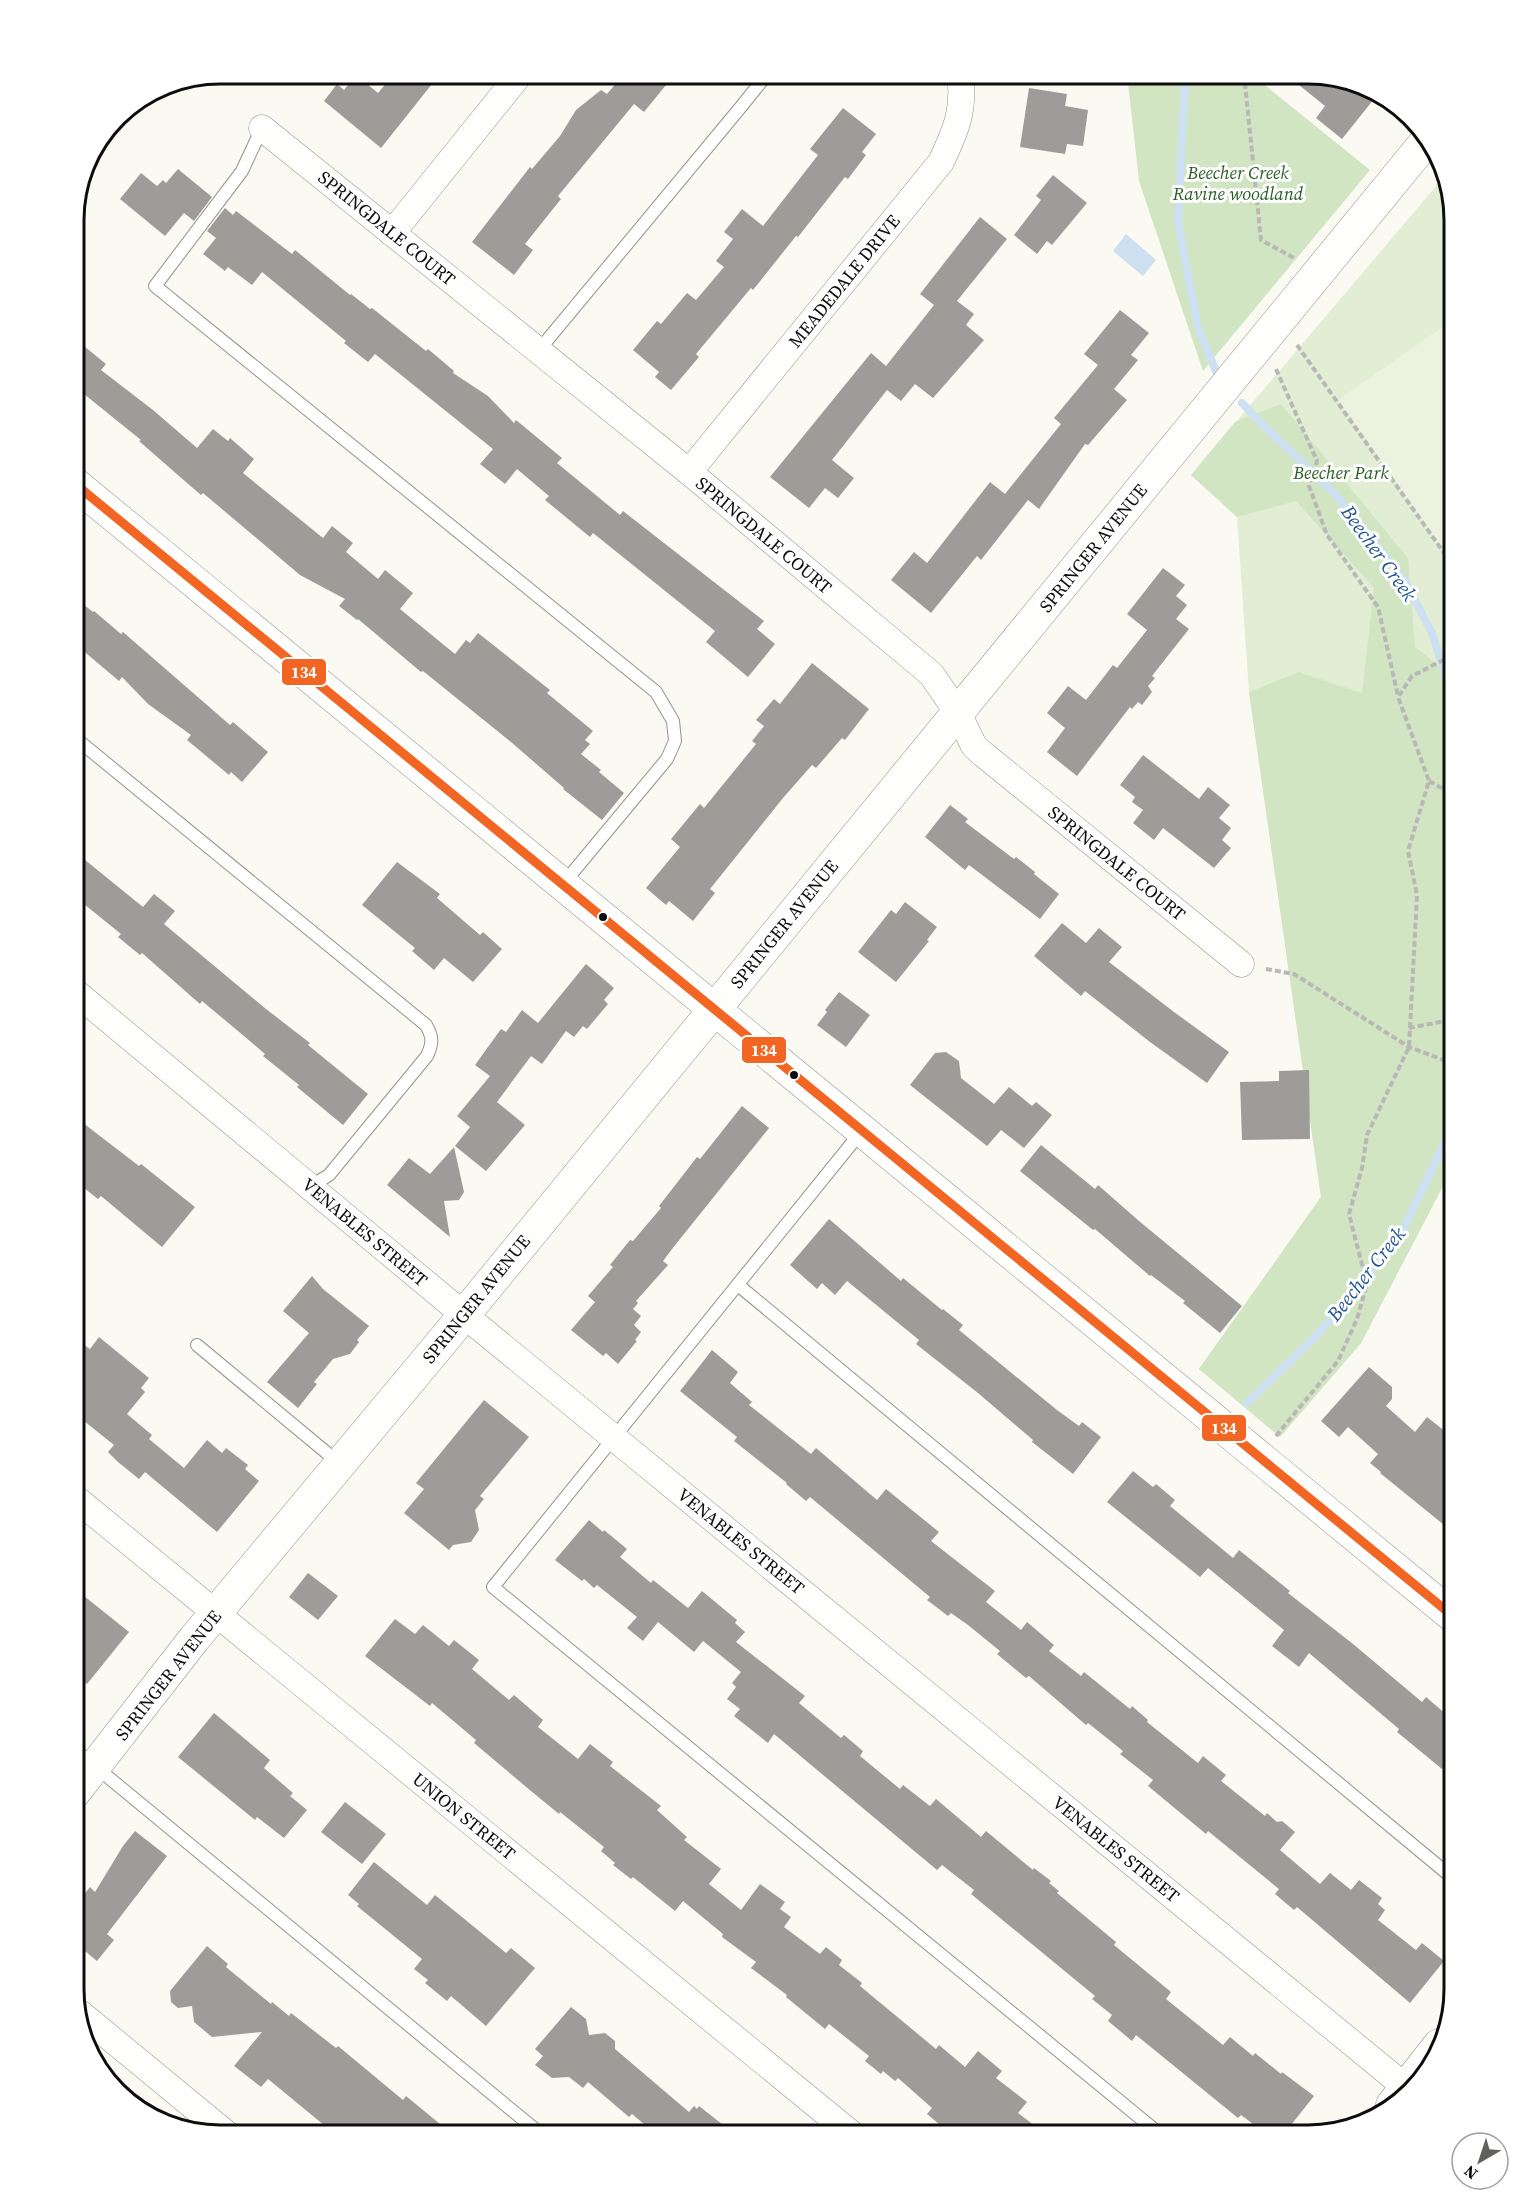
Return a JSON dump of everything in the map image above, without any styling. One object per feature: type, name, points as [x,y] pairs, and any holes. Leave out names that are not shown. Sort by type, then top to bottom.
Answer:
[{"type":"street","points":[[392,233],[512,84]]},
{"type":"street","name":"MEADEDALE DRIVE","points":[[689,472],[941,162],[957,129],[961,84]]},
{"type":"street","name":"SPRINGDALE COURT","points":[[262,128],[689,472],[931,674],[958,713],[975,746],[983,754],[1241,964]]},
{"type":"street","name":"SPRINGER AVENUE","points":[[84,1758],[216,1614],[1422,146]]},
{"type":"street","points":[[84,491],[1444,1608]]},
{"type":"street","name":"VENABLES STREET","points":[[84,999],[615,1437],[1398,2091]]},
{"type":"street","name":"UNION STREET","points":[[84,1505],[841,2125]]},
{"type":"street","points":[[88,2020],[216,2125]]},
{"type":"lane","points":[[539,350],[759,84]]},
{"type":"lane","points":[[262,128],[242,171],[155,286],[656,692],[673,721],[675,741],[667,759],[563,885]]},
{"type":"lane","points":[[84,745],[426,1025],[432,1035],[432,1046],[428,1056],[329,1175],[311,1186]]},
{"type":"lane","points":[[862,1131],[493,1587],[1149,2125]]},
{"type":"lane","points":[[738,1285],[1444,1870]]},
{"type":"lane","points":[[197,1346],[340,1463]]},
{"type":"lane","points":[[84,1758],[530,2125]]},
{"type":"path","points":[[1245,84],[1261,240],[1319,272]]},
{"type":"path","points":[[1280,321],[1444,551]]},
{"type":"path","points":[[1258,1457],[1338,1361],[1357,1319],[1366,1284],[1349,1214],[1362,1168],[1367,1135],[1409,1047],[1417,895],[1408,851],[1429,781],[1398,697],[1378,607],[1327,535],[1309,486],[1317,461],[1273,363]]},
{"type":"path","points":[[1398,697],[1412,676],[1444,658]]},
{"type":"path","points":[[1429,781],[1444,789]]},
{"type":"path","points":[[1241,964],[1294,975],[1409,1047],[1444,1060]]},
{"type":"path","points":[[1409,1028],[1444,1021]]},
{"type":"green space","name":"Beecher Creek Ravine woodland","points":[[1128,84],[1264,84],[1370,170],[1203,371],[1139,181]]},
{"type":"green space","name":"Beecher Park","points":[[1439,183],[1444,220],[1444,1184],[1361,1343],[1280,1437],[1199,1369],[1321,1197],[1249,692],[1237,517],[1191,475]]},
{"type":"green space","points":[[1444,326],[1444,552],[1338,400]]},
{"type":"green space","name":"Beecher Park","points":[[1281,404],[1408,558],[1415,647],[1444,670],[1444,1184],[1361,1343],[1280,1437],[1199,1369],[1321,1197],[1249,692],[1299,672],[1362,693],[1374,588],[1296,501],[1237,517],[1191,475],[1235,422]]},
{"type":"water","points":[[1126,234],[1156,260],[1143,276],[1113,251]]},
{"type":"building","points":[[337,84],[344,90],[349,84],[367,84],[378,93],[386,84],[432,84],[381,148],[324,101]]},
{"type":"building","points":[[616,84],[667,84],[644,112],[634,104],[558,196],[561,199],[525,244],[533,250],[514,275],[472,242],[530,167],[532,169],[560,136],[576,110],[601,90],[607,94]]},
{"type":"building","points":[[1317,84],[1335,87],[1352,91],[1373,101],[1342,139],[1316,118],[1325,106],[1299,85]]},
{"type":"building","points":[[1029,88],[1067,94],[1065,106],[1088,110],[1083,146],[1067,144],[1065,154],[1020,147]]},
{"type":"building","points":[[843,108],[876,134],[862,152],[866,155],[848,179],[845,177],[798,237],[796,236],[753,290],[751,288],[696,354],[699,357],[671,390],[655,377],[659,372],[633,350],[657,321],[661,324],[687,293],[696,300],[724,267],[716,261],[733,239],[724,232],[742,209],[763,226],[818,155],[810,149]]},
{"type":"building","points":[[178,169],[212,197],[194,221],[184,213],[165,236],[120,199],[141,173],[157,186],[163,180],[166,183]]},
{"type":"building","points":[[1053,175],[1087,203],[1052,245],[1047,241],[1037,254],[1014,235],[1041,200],[1036,196]]},
{"type":"building","points":[[225,208],[233,215],[236,211],[292,254],[295,250],[350,295],[370,309],[372,308],[426,351],[428,349],[454,371],[453,373],[488,396],[514,423],[516,420],[562,458],[557,463],[620,515],[623,511],[764,621],[757,629],[775,644],[748,677],[706,642],[715,631],[593,533],[590,537],[545,500],[549,496],[517,469],[505,484],[480,464],[493,449],[375,354],[368,362],[262,272],[252,285],[228,267],[225,271],[203,254],[216,238],[207,231]]},
{"type":"building","points":[[980,217],[1007,239],[957,301],[974,314],[966,325],[984,340],[933,398],[915,384],[901,401],[887,390],[832,460],[854,478],[838,498],[825,488],[809,508],[770,477],[871,353],[886,366],[934,305],[920,294]]},
{"type":"building","points":[[1120,310],[1149,333],[1131,355],[1138,360],[1114,389],[1127,400],[1088,445],[1085,444],[1039,509],[1028,500],[981,560],[977,556],[931,613],[891,580],[914,552],[927,563],[990,482],[1005,494],[1061,424],[1054,418],[1098,365],[1084,354]]},
{"type":"building","points":[[84,346],[106,364],[101,370],[197,448],[213,429],[228,441],[230,438],[254,459],[243,473],[323,538],[332,526],[353,543],[346,552],[378,579],[385,570],[413,593],[400,609],[455,654],[466,640],[470,643],[478,633],[550,690],[547,693],[593,731],[585,740],[590,744],[581,754],[624,793],[602,820],[563,789],[511,742],[339,606],[345,599],[300,575],[203,493],[201,495],[139,441],[141,440],[84,394]]},
{"type":"building","points":[[1163,568],[1185,585],[1176,596],[1187,605],[1176,619],[1189,629],[1152,676],[1155,678],[1148,686],[1152,692],[1142,705],[1138,702],[1132,709],[1130,707],[1077,776],[1047,752],[1065,728],[1047,713],[1068,686],[1086,700],[1113,665],[1117,668],[1147,630],[1127,614]]},
{"type":"building","points":[[84,605],[121,634],[123,632],[230,725],[233,722],[268,752],[242,782],[231,772],[229,775],[187,740],[191,735],[148,704],[122,677],[119,681],[84,651]]},
{"type":"building","points":[[812,663],[869,709],[845,740],[842,738],[816,768],[812,765],[783,798],[710,889],[715,893],[693,921],[669,901],[666,905],[646,888],[680,847],[671,839],[700,804],[704,808],[756,744],[752,741],[764,726],[756,720],[774,699],[780,704]]},
{"type":"building","points":[[1143,755],[1199,799],[1208,787],[1230,805],[1219,818],[1231,828],[1222,840],[1231,848],[1214,868],[1163,828],[1154,840],[1133,823],[1143,810],[1132,802],[1135,797],[1120,785]]},
{"type":"building","points":[[950,805],[968,819],[965,822],[1014,859],[1016,857],[1059,894],[1040,919],[969,865],[965,870],[925,837]]},
{"type":"building","points":[[84,859],[143,907],[154,894],[175,911],[164,924],[310,1043],[308,1045],[368,1094],[343,1125],[297,1087],[299,1085],[263,1056],[265,1054],[244,1036],[202,1001],[200,1004],[142,953],[140,955],[118,937],[121,934],[84,904]]},
{"type":"building","points":[[397,862],[440,894],[437,898],[480,935],[483,932],[502,949],[473,982],[444,958],[434,970],[412,951],[415,948],[362,905]]},
{"type":"building","points":[[905,902],[937,927],[927,940],[929,941],[896,982],[858,952],[891,910],[896,914]]},
{"type":"building","points":[[1062,923],[1086,943],[1099,928],[1122,947],[1109,962],[1229,1052],[1207,1083],[1085,991],[1081,996],[1034,956]]},
{"type":"building","points":[[586,964],[614,988],[604,1000],[608,1004],[587,1029],[583,1026],[574,1037],[566,1031],[542,1064],[531,1056],[497,1102],[525,1125],[486,1171],[455,1146],[470,1127],[457,1116],[490,1076],[475,1065],[501,1029],[506,1032],[522,1010],[538,1023]]},
{"type":"building","points":[[839,992],[870,1015],[846,1047],[817,1025]]},
{"type":"building","points":[[946,1052],[959,1061],[961,1078],[994,1104],[1009,1087],[1032,1106],[1036,1102],[1052,1115],[1024,1148],[1001,1130],[987,1146],[910,1085],[935,1053]]},
{"type":"building","points":[[1309,1070],[1310,1139],[1242,1140],[1240,1082],[1279,1081],[1279,1071]]},
{"type":"building","points":[[742,1106],[769,1128],[663,1261],[668,1265],[636,1301],[638,1303],[633,1309],[641,1316],[634,1325],[641,1332],[635,1340],[637,1341],[618,1364],[606,1353],[603,1356],[571,1330],[595,1302],[588,1296],[613,1267],[610,1265],[661,1208],[659,1206],[697,1157],[700,1159]]},
{"type":"building","points":[[84,1124],[139,1166],[141,1164],[195,1207],[162,1247],[101,1196],[98,1199],[84,1188]]},
{"type":"building","points":[[1041,1145],[1095,1189],[1098,1185],[1242,1306],[1220,1333],[1183,1303],[1185,1301],[1150,1276],[1095,1229],[1093,1230],[1020,1171]]},
{"type":"building","points":[[454,1147],[464,1192],[459,1200],[444,1201],[450,1237],[387,1185],[409,1158],[430,1174]]},
{"type":"building","points":[[829,1219],[901,1281],[903,1278],[963,1325],[959,1330],[1057,1410],[1079,1426],[1082,1422],[1101,1437],[1073,1474],[1032,1442],[1033,1440],[978,1393],[916,1344],[919,1340],[847,1281],[835,1295],[822,1283],[817,1289],[790,1265]]},
{"type":"building","points":[[312,1276],[323,1289],[369,1326],[357,1340],[359,1342],[350,1354],[333,1359],[314,1382],[317,1384],[298,1408],[267,1382],[309,1333],[283,1311]]},
{"type":"building","points":[[99,1337],[149,1378],[141,1388],[145,1392],[127,1414],[152,1435],[149,1439],[184,1468],[207,1440],[222,1453],[226,1448],[248,1465],[245,1469],[259,1481],[217,1532],[145,1472],[139,1479],[118,1462],[108,1452],[114,1445],[84,1421],[84,1345],[90,1349]]},
{"type":"building","points":[[712,1350],[738,1372],[730,1383],[752,1402],[749,1405],[811,1454],[816,1448],[877,1500],[886,1489],[939,1532],[931,1541],[995,1591],[986,1602],[1021,1630],[1027,1622],[1054,1645],[1049,1651],[1081,1676],[1084,1672],[1130,1709],[1132,1706],[1148,1720],[1147,1722],[1198,1763],[1203,1756],[1226,1775],[1221,1781],[1265,1816],[1267,1813],[1277,1822],[1282,1821],[1295,1832],[1280,1850],[1320,1884],[1330,1873],[1351,1890],[1359,1880],[1382,1898],[1378,1904],[1385,1910],[1378,1920],[1416,1950],[1422,1943],[1444,1961],[1410,2003],[1297,1907],[1294,1910],[1275,1894],[1279,1889],[1208,1831],[1206,1834],[1148,1786],[1153,1780],[1120,1754],[1123,1751],[1088,1723],[1086,1725],[1029,1676],[1026,1678],[997,1654],[1000,1651],[968,1625],[951,1613],[948,1616],[927,1600],[930,1597],[810,1497],[806,1501],[734,1441],[737,1437],[680,1391]]},
{"type":"building","points":[[1369,1367],[1392,1387],[1392,1399],[1386,1406],[1415,1432],[1427,1417],[1444,1430],[1444,1525],[1370,1463],[1378,1454],[1348,1427],[1339,1437],[1321,1421]]},
{"type":"building","points":[[484,1400],[529,1437],[480,1496],[484,1499],[475,1510],[479,1530],[471,1542],[453,1545],[449,1550],[404,1513],[424,1489],[416,1483]]},
{"type":"building","points":[[1133,1471],[1153,1487],[1156,1484],[1175,1500],[1170,1506],[1233,1558],[1239,1550],[1422,1702],[1426,1697],[1444,1712],[1444,1766],[1442,1769],[1397,1732],[1399,1729],[1309,1653],[1299,1667],[1272,1646],[1284,1630],[1208,1568],[1200,1577],[1107,1502]]},
{"type":"building","points":[[589,1520],[627,1549],[620,1557],[651,1583],[653,1580],[688,1608],[702,1591],[737,1620],[735,1623],[745,1632],[736,1642],[805,1696],[799,1703],[841,1738],[844,1735],[863,1751],[860,1756],[900,1789],[903,1785],[930,1806],[936,1799],[981,1837],[986,1831],[1033,1870],[1034,1868],[1051,1881],[1049,1883],[1059,1891],[1057,1893],[1116,1942],[1114,1945],[1171,1992],[1166,1999],[1223,2045],[1230,2037],[1253,2056],[1255,2053],[1314,2096],[1291,2125],[1254,2125],[1241,2115],[1238,2118],[1136,2035],[1132,2041],[1108,2021],[1112,2015],[1092,1999],[1095,1996],[971,1894],[974,1890],[942,1865],[937,1870],[774,1734],[768,1743],[734,1716],[740,1709],[727,1699],[736,1687],[732,1683],[741,1672],[703,1641],[694,1652],[658,1622],[643,1641],[627,1628],[637,1617],[597,1585],[594,1588],[584,1579],[582,1581],[555,1560]]},
{"type":"building","points":[[308,1573],[338,1596],[318,1620],[289,1597]]},
{"type":"building","points":[[84,1596],[129,1632],[87,1684],[84,1682]]},
{"type":"building","points":[[395,1619],[415,1634],[423,1625],[449,1646],[454,1640],[479,1660],[472,1669],[509,1700],[514,1695],[543,1720],[538,1727],[578,1759],[590,1744],[613,1762],[610,1766],[661,1806],[657,1810],[687,1837],[684,1840],[721,1869],[709,1884],[741,1910],[760,1884],[785,1902],[780,1909],[791,1917],[784,1927],[820,1954],[826,1947],[842,1960],[839,1965],[862,1983],[860,1986],[936,2049],[939,2045],[965,2067],[978,2051],[1002,2071],[996,2078],[1027,2102],[1018,2113],[1034,2125],[940,2125],[927,2114],[932,2108],[898,2078],[895,2081],[883,2071],[881,2074],[865,2061],[869,2056],[829,2024],[825,2029],[786,1997],[787,1995],[751,1968],[756,1962],[722,1937],[723,1934],[683,1901],[675,1911],[633,1877],[631,1879],[613,1865],[615,1863],[601,1851],[604,1847],[531,1791],[474,1743],[476,1740],[432,1703],[430,1706],[365,1656]]},
{"type":"building","points":[[214,1713],[270,1760],[264,1768],[293,1793],[290,1796],[307,1810],[284,1838],[257,1817],[255,1820],[178,1757]]},
{"type":"building","points":[[345,1802],[386,1834],[362,1864],[321,1832]]},
{"type":"building","points":[[135,1831],[167,1856],[107,1934],[114,1940],[97,1961],[84,1950],[84,1894],[90,1887],[95,1892],[123,1846]]},
{"type":"building","points":[[374,1862],[427,1905],[435,1895],[506,1953],[511,1948],[535,1968],[486,2026],[451,1996],[447,2001],[425,1983],[428,1980],[414,1969],[422,1959],[357,1906],[359,1904],[348,1895]]},
{"type":"building","points":[[207,1946],[228,1964],[226,1967],[271,2004],[272,2002],[289,2016],[291,2013],[336,2048],[338,2046],[403,2100],[406,2096],[440,2124],[324,2125],[268,2079],[261,2087],[234,2066],[262,2032],[212,2037],[194,2022],[192,2006],[178,2008],[171,2002],[170,1991]]},
{"type":"building","points":[[571,2007],[586,2019],[589,2035],[605,2033],[615,2041],[615,2049],[689,2112],[694,2106],[697,2109],[699,2106],[723,2125],[645,2125],[632,2114],[629,2117],[588,2082],[583,2088],[569,2077],[552,2078],[535,2065],[543,2056],[535,2049]]},
{"type":"waterway","name":"Beecher Creek","points":[[1185,84],[1178,222],[1198,328],[1220,381]]},
{"type":"waterway","name":"Beecher Creek","points":[[1242,403],[1335,494],[1405,581],[1432,633],[1444,670]]},
{"type":"waterway","name":"Beecher Creek","points":[[1247,1403],[1315,1337],[1399,1238],[1444,1144]]},
{"type":"transit line","name":"134","points":[[84,491],[1444,1609]]}]
